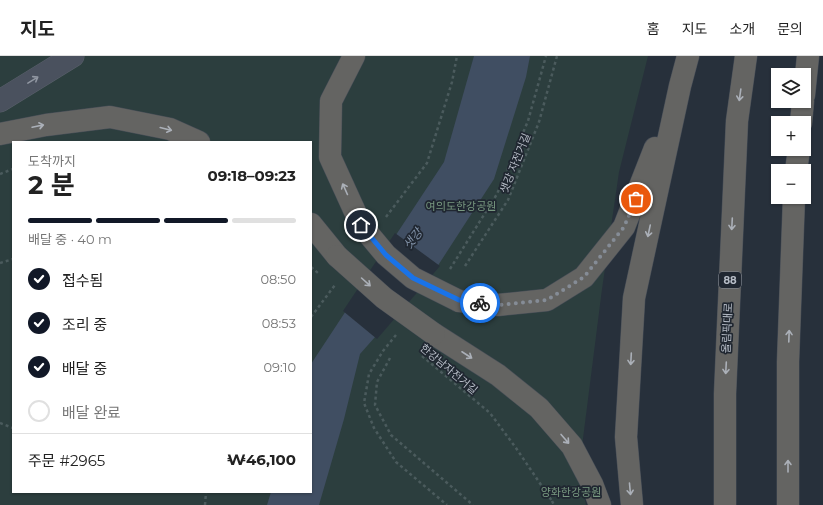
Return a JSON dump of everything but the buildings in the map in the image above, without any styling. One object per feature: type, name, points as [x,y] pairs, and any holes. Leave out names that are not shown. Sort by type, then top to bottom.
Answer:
[{"type":"highway","points":[[354,56],[331,101],[330,157],[361,225],[386,255],[413,278],[459,300],[498,305],[547,300],[584,277],[624,227],[680,86]]},
{"type":"highway","points":[[632,505],[626,437],[634,298],[680,86],[688,56]]},
{"type":"highway","name":"올림픽대로","points":[[725,505],[724,394],[736,129],[746,56]]},
{"type":"highway","points":[[807,68],[808,56]]},
{"type":"highway","points":[[0,134],[46,125],[110,117],[170,129],[197,141]]},
{"type":"highway","points":[[788,505],[788,362],[794,204]]},
{"type":"highway","points":[[312,225],[337,256],[384,298],[434,334],[498,375],[539,408],[572,446],[592,484],[600,505]]},
{"type":"main road","points":[[0,100],[73,56]]},
{"type":"path","points":[[385,218],[427,163],[452,82],[457,56]]},
{"type":"path","name":"샛강 자전거길","points":[[465,266],[508,200],[540,122],[558,56]]},
{"type":"path","points":[[0,174],[12,169]]},
{"type":"path","points":[[0,263],[12,259]]},
{"type":"path","points":[[312,268],[323,276]]},
{"type":"path","points":[[312,316],[339,280]]},
{"type":"path","points":[[329,281],[335,286]]},
{"type":"path","points":[[390,330],[396,335]]},
{"type":"path","name":"한강남자전거길","points":[[420,355],[490,413],[516,448],[554,505]]},
{"type":"path","points":[[390,358],[377,382],[375,405],[391,435],[473,505]]},
{"type":"path","points":[[0,423],[12,428]]},
{"type":"path","points":[[205,505],[206,493]]},
{"type":"green space","name":"여의도한강공원","points":[[0,56],[648,56],[619,172],[602,289],[579,470],[586,505],[0,505]]},
{"type":"water","name":"샛강","points":[[474,56],[530,56],[526,77],[494,179],[437,267],[360,354],[344,419],[319,505],[267,505],[271,493],[312,493],[312,362],[444,162]]},
{"type":"pier","points":[[395,233],[440,266],[377,339],[343,311]]},
{"type":"way so far","points":[[480,303],[498,305],[547,300],[584,277],[624,227],[636,199]]},
{"type":"route","points":[[361,225],[386,255],[413,278],[459,300],[480,303]]},
{"type":"park label","name":"양화한강공원","points":[[571,492]]}]
